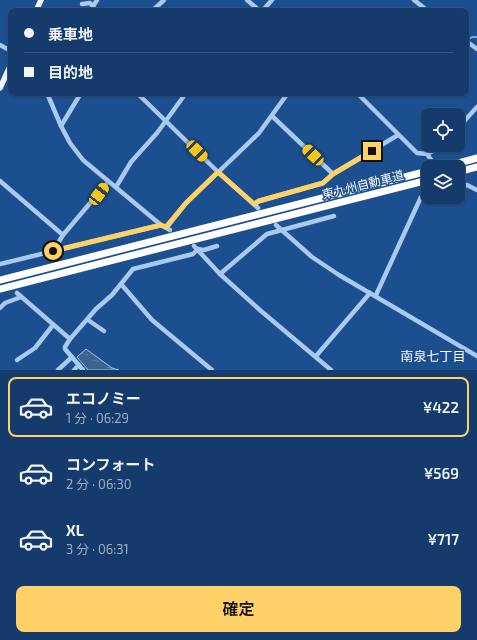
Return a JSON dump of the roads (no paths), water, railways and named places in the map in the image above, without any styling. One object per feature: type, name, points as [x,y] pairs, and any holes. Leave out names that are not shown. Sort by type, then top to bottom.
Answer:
[{"type":"highway","points":[[465,161],[477,158]]},
{"type":"highway","points":[[465,170],[477,167]]},
{"type":"highway","name":"東九州自動車道","points":[[0,280],[421,173]]},
{"type":"highway","name":"東九州自動車道","points":[[0,289],[421,182]]},
{"type":"main road","points":[[0,88],[8,71]]},
{"type":"street","points":[[93,8],[97,0]]},
{"type":"street","points":[[155,8],[164,0]]},
{"type":"street","points":[[247,0],[257,8]]},
{"type":"street","points":[[264,8],[272,0]]},
{"type":"street","points":[[414,0],[424,8]]},
{"type":"street","points":[[82,4],[90,3],[93,8]]},
{"type":"street","points":[[48,96],[60,126],[82,160],[161,225],[168,228],[186,203],[259,133],[286,96]]},
{"type":"street","points":[[60,126],[79,96]]},
{"type":"street","points":[[140,96],[218,172],[258,208]]},
{"type":"street","points":[[116,187],[131,162],[157,133],[184,96]]},
{"type":"street","points":[[360,96],[417,153],[427,154],[431,152]]},
{"type":"street","points":[[465,120],[477,107]]},
{"type":"street","points":[[272,116],[333,174]]},
{"type":"street","points":[[254,204],[259,201],[323,183],[333,174],[398,135]]},
{"type":"street","points":[[427,154],[431,160]]},
{"type":"street","points":[[0,181],[63,235]]},
{"type":"street","points":[[53,251],[63,235],[108,182]]},
{"type":"street","points":[[465,185],[477,190]]},
{"type":"street","points":[[376,295],[421,197]]},
{"type":"street","points":[[220,274],[267,234],[334,216]]},
{"type":"street","points":[[0,264],[161,225]]},
{"type":"street","points":[[276,225],[312,257],[477,356]]},
{"type":"street","points":[[196,248],[204,250],[217,246]]},
{"type":"street","points":[[196,248],[220,274],[331,370]]},
{"type":"street","points":[[83,370],[64,347],[121,284],[133,268],[193,254],[196,248]]},
{"type":"street","points":[[121,284],[152,320],[212,370]]},
{"type":"street","points":[[17,293],[70,340]]},
{"type":"street","points":[[316,356],[370,293]]},
{"type":"street","points":[[0,308],[5,303],[21,297]]},
{"type":"street","points":[[88,320],[104,331]]},
{"type":"street","points":[[17,360],[35,348],[53,325]]},
{"type":"street","points":[[58,370],[72,357]]},
{"type":"street","points":[[74,370],[79,365]]},
{"type":"water","points":[[86,349],[112,368],[119,370],[88,370],[77,357]]},
{"type":"waterway","points":[[469,39],[472,37],[477,37]]},
{"type":"district","name":"南泉七丁目","points":[[433,356]]}]
